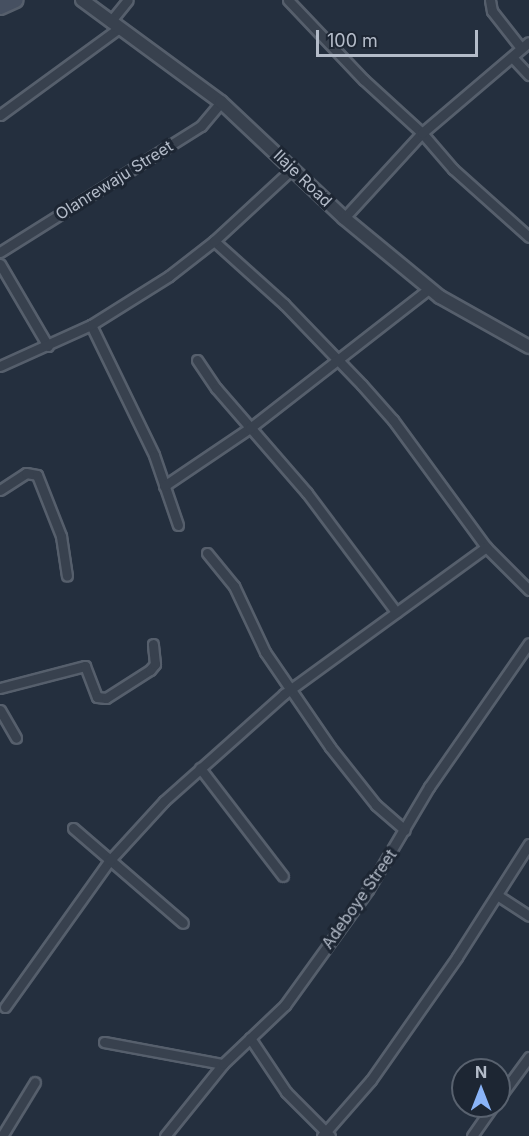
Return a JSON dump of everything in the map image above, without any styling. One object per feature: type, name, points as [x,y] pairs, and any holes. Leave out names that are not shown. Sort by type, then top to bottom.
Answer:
[{"type":"main road","points":[[0,7],[16,0]]},
{"type":"street","name":"Ilaje Road","points":[[82,0],[114,26],[221,102],[344,218],[430,288],[529,347]]},
{"type":"street","points":[[0,115],[114,26],[128,0]]},
{"type":"street","points":[[288,0],[364,80],[422,133],[453,169],[529,237]]},
{"type":"street","points":[[490,0],[492,11],[521,48]]},
{"type":"street","points":[[344,218],[422,133],[529,42]]},
{"type":"street","points":[[512,57],[529,75]]},
{"type":"street","name":"Olanrewaju Street","points":[[0,252],[201,126],[221,102]]},
{"type":"street","points":[[0,366],[91,325],[169,276],[214,241],[293,168]]},
{"type":"street","points":[[214,241],[284,304],[339,360],[393,420],[486,547],[529,590]]},
{"type":"street","points":[[0,264],[48,346]]},
{"type":"street","points":[[164,486],[250,428],[430,288]]},
{"type":"street","points":[[91,325],[154,455],[178,525]]},
{"type":"street","points":[[197,360],[250,428],[308,492],[396,612]]},
{"type":"street","points":[[0,490],[26,473],[37,475],[61,537],[67,576]]},
{"type":"street","points":[[5,1007],[110,860],[200,768],[292,689],[486,547]]},
{"type":"street","points":[[207,553],[234,586],[250,626],[357,784],[405,830]]},
{"type":"street","points":[[0,688],[85,666],[97,697],[106,698],[150,670],[155,664],[153,644]]},
{"type":"street","name":"Adeboye Street","points":[[165,1136],[223,1064],[285,1005],[405,830],[429,788],[529,644]]},
{"type":"street","points":[[0,711],[16,738]]},
{"type":"street","points":[[200,768],[283,876]]},
{"type":"street","points":[[73,828],[183,923]]},
{"type":"street","points":[[249,1038],[286,1092],[326,1134],[371,1080],[529,844]]},
{"type":"street","points":[[497,895],[529,916]]},
{"type":"street","points":[[104,1042],[223,1064]]},
{"type":"street","points":[[511,1082],[529,1057]]},
{"type":"street","points":[[2,1136],[35,1082]]},
{"type":"street","points":[[472,1136],[485,1118]]}]
